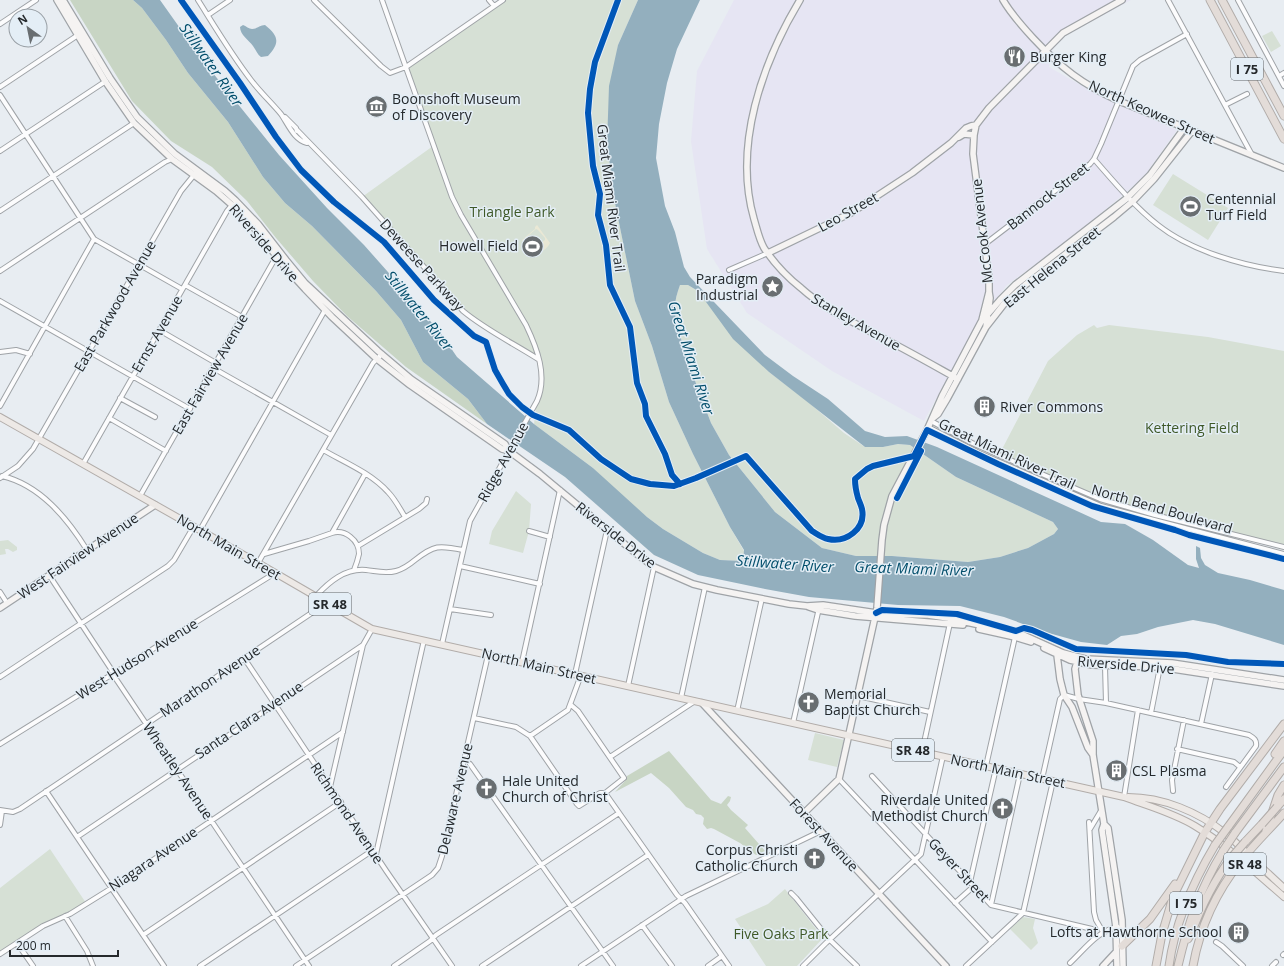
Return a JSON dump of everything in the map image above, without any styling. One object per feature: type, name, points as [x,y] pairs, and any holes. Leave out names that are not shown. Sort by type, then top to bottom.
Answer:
[{"type":"highway","name":"I 75","points":[[1210,0],[1284,139]]},
{"type":"highway","name":"I 75","points":[[1222,0],[1284,116]]},
{"type":"highway","points":[[1156,966],[1164,923],[1173,897],[1205,832],[1210,823],[1284,724]]},
{"type":"highway","points":[[1267,772],[1272,759],[1284,741]]},
{"type":"highway","name":"I 75","points":[[1169,966],[1174,938],[1185,904],[1197,877],[1215,845],[1284,750]]},
{"type":"highway","name":"I 75","points":[[1178,966],[1190,921],[1198,899],[1223,851],[1284,767]]},
{"type":"highway","points":[[1263,836],[1267,829],[1278,794],[1284,785]]},
{"type":"highway","points":[[1184,944],[1191,934],[1200,910],[1210,890],[1231,858],[1284,799]]},
{"type":"highway","points":[[1193,966],[1200,936],[1211,905],[1241,860],[1284,813]]},
{"type":"highway","points":[[1122,946],[1147,922],[1183,875]]},
{"type":"main road","name":"Riverside Drive","points":[[57,0],[108,80],[136,118],[175,154],[225,191],[258,224],[285,267],[325,310],[377,359],[410,386],[502,449],[509,451],[540,474],[654,567],[683,580],[705,587],[807,606],[876,613],[943,617],[1008,631],[1031,638],[1063,653],[1086,659],[1172,663],[1284,680]]},
{"type":"main road","name":"Riverside Drive","points":[[63,0],[134,123],[172,159],[232,205],[351,328],[411,378],[505,444],[509,451]]},
{"type":"main road","name":"Stanley Avenue","points":[[800,0],[781,35],[766,71],[755,107],[750,136],[748,175],[750,201],[764,247],[790,279],[824,306],[955,377]]},
{"type":"main road","name":"North Keowee Street","points":[[1003,0],[1020,25],[1045,51],[1062,67],[1092,88],[1119,101],[1284,168]]},
{"type":"main road","name":"Leo Street","points":[[768,253],[851,213],[912,173],[957,138],[964,134],[974,135],[976,126],[989,108],[1067,30],[1122,0]]},
{"type":"main road","name":"Leo Street","points":[[957,138],[966,128],[976,126]]},
{"type":"main road","name":"East Helena Street","points":[[1131,199],[1185,128]]},
{"type":"main road","name":"East Helena Street","points":[[955,377],[986,327],[1014,294],[1154,179],[1192,131]]},
{"type":"main road","name":"McCook Avenue","points":[[974,135],[974,154],[988,265],[990,298],[986,327]]},
{"type":"main road","name":"East Helena Street","points":[[839,779],[876,613],[884,524],[888,507],[932,420],[938,414],[982,321],[1015,285],[1056,258]]},
{"type":"main road","points":[[982,321],[989,292]]},
{"type":"main road","name":"North Main Street","points":[[0,417],[194,526],[372,629],[1124,797],[1175,816],[1205,832],[1220,842],[1284,897]]},
{"type":"main road","name":"West Fairview Avenue","points":[[0,608],[155,505]]},
{"type":"main road","name":"Riverside Drive","points":[[876,613],[962,625],[1015,637],[1076,662],[1105,666],[1160,667],[1284,686]]},
{"type":"main road","points":[[1057,655],[1064,695],[1072,707],[1088,748],[1093,755]]},
{"type":"main road","points":[[1076,662],[1075,672],[1079,699],[1094,748],[1093,755],[1100,791],[1104,824],[1108,828],[1123,966]]},
{"type":"main road","name":"Forest Avenue","points":[[702,703],[946,966]]},
{"type":"main road","points":[[804,813],[839,779]]},
{"type":"main road","name":"North Main Street","points":[[1124,797],[1156,800],[1195,814],[1226,834],[1284,888]]},
{"type":"main road","points":[[1117,966],[1116,953],[1119,927]]},
{"type":"main road","points":[[1103,966],[1122,946]]},
{"type":"street","points":[[0,24],[36,0]]},
{"type":"street","name":"Deweese Parkway","points":[[198,0],[234,57],[251,80],[278,111],[362,197],[463,311],[477,322],[510,343],[539,359]]},
{"type":"street","points":[[208,15],[230,0]]},
{"type":"street","points":[[314,0],[386,71],[390,73],[406,67],[503,0]]},
{"type":"street","name":"Ridge Avenue","points":[[382,0],[452,197],[461,215],[526,325],[533,339],[542,370],[542,384],[537,401],[470,521],[442,644]]},
{"type":"street","points":[[489,0],[494,6]]},
{"type":"street","points":[[1168,0],[1252,155]]},
{"type":"street","points":[[1238,0],[1284,86]]},
{"type":"street","name":"Bannock Street","points":[[986,244],[1087,167],[1094,159],[1131,71],[1137,62],[1187,34]]},
{"type":"street","points":[[0,87],[78,35]]},
{"type":"street","points":[[1279,76],[1284,74]]},
{"type":"street","points":[[0,151],[108,80]]},
{"type":"street","points":[[1225,105],[1247,94]]},
{"type":"street","points":[[0,95],[54,176],[94,240],[182,289]]},
{"type":"street","name":"Deweese Parkway","points":[[278,111],[299,139],[307,143]]},
{"type":"street","points":[[0,211],[134,123]]},
{"type":"street","name":"Deweese Parkway","points":[[297,130],[297,132],[307,143],[320,154]]},
{"type":"street","points":[[0,271],[165,162],[172,159]]},
{"type":"street","points":[[1094,159],[1131,199],[1159,226],[1190,244],[1215,254],[1242,262],[1284,270]]},
{"type":"street","name":"East Parkwood Avenue","points":[[1,476],[24,461],[39,439],[181,192],[194,175]]},
{"type":"street","name":"Ernst Avenue","points":[[84,464],[182,289],[227,211],[232,205]]},
{"type":"street","points":[[0,406],[94,240]]},
{"type":"street","name":"Leo Street","points":[[729,270],[768,253]]},
{"type":"street","name":"East Fairview Avenue","points":[[140,496],[278,254]]},
{"type":"street","points":[[185,285],[242,317]]},
{"type":"street","points":[[0,302],[190,409]]},
{"type":"street","points":[[200,530],[325,310]]},
{"type":"street","points":[[159,330],[216,363]]},
{"type":"street","points":[[0,352],[16,350],[30,354]]},
{"type":"street","points":[[258,563],[373,363],[382,354]]},
{"type":"street","points":[[213,368],[332,435]]},
{"type":"street","points":[[120,398],[155,417]]},
{"type":"street","points":[[109,418],[166,451]]},
{"type":"street","name":"North Bend Boulevard","points":[[932,420],[970,442],[1044,476],[1100,499],[1155,515],[1284,547]]},
{"type":"street","name":"North Bend Boulevard","points":[[927,430],[1101,506],[1284,554]]},
{"type":"street","points":[[323,450],[381,485],[388,491],[405,517]]},
{"type":"street","points":[[332,533],[365,474]]},
{"type":"street","points":[[1,476],[9,477],[30,488],[51,504],[64,518],[87,550]]},
{"type":"street","points":[[522,662],[560,490]]},
{"type":"street","points":[[358,546],[423,506],[427,499]]},
{"type":"street","points":[[0,677],[171,564],[194,526]]},
{"type":"street","points":[[530,736],[567,711],[570,705],[578,674],[607,530]]},
{"type":"street","points":[[529,531],[550,537]]},
{"type":"street","points":[[263,554],[339,532],[349,535],[358,546],[359,554],[354,570]]},
{"type":"street","points":[[316,596],[332,580],[354,570],[368,570],[380,573],[391,572],[404,568],[424,553],[434,548],[448,547],[463,550]]},
{"type":"street","points":[[460,566],[540,584]]},
{"type":"street","points":[[628,686],[654,567]]},
{"type":"street","name":"West Hudson Avenue","points":[[0,744],[275,573]]},
{"type":"street","name":"Wheatley Avenue","points":[[49,575],[176,770],[309,966]]},
{"type":"street","points":[[681,698],[705,587]]},
{"type":"street","points":[[0,592],[7,603]]},
{"type":"street","points":[[737,710],[762,598]]},
{"type":"street","name":"Marathon Avenue","points":[[1,811],[13,812],[46,791],[319,608],[325,602]]},
{"type":"street","points":[[793,723],[819,608]]},
{"type":"street","points":[[450,609],[491,615]]},
{"type":"street","points":[[922,752],[950,623]]},
{"type":"street","points":[[330,787],[362,645],[372,629]]},
{"type":"street","points":[[986,766],[1015,637]]},
{"type":"street","points":[[376,854],[424,640]]},
{"type":"street","name":"Santa Clara Avenue","points":[[77,836],[362,645]]},
{"type":"street","name":"Delaware Avenue","points":[[296,966],[432,875],[439,865],[467,762],[474,718],[488,655]]},
{"type":"street","name":"Richmond Avenue","points":[[244,658],[402,895],[452,966]]},
{"type":"street","points":[[1105,666],[1106,703]]},
{"type":"street","points":[[1151,713],[1160,667]]},
{"type":"street","points":[[1201,724],[1212,674]]},
{"type":"street","points":[[1042,779],[1060,699],[1064,695],[1184,720],[1251,736],[1257,742],[1256,746],[1226,787]]},
{"type":"street","points":[[858,696],[930,712]]},
{"type":"street","points":[[610,757],[695,701]]},
{"type":"street","points":[[474,718],[516,727],[530,736],[579,806],[600,793],[605,793],[624,778],[578,711],[570,705]]},
{"type":"street","points":[[1124,797],[1138,710]]},
{"type":"street","points":[[1173,791],[1172,780],[1184,720]]},
{"type":"street","name":"Niagara Avenue","points":[[0,954],[48,923],[65,916],[111,887],[343,732]]},
{"type":"street","points":[[1177,749],[1234,762],[1240,767]]},
{"type":"street","points":[[803,966],[922,852],[942,756]]},
{"type":"street","points":[[467,762],[613,966]]},
{"type":"street","points":[[970,882],[996,768]]},
{"type":"street","points":[[991,905],[1020,774]]},
{"type":"street","name":"Geyer Street","points":[[872,776],[991,905],[1092,929]]},
{"type":"street","points":[[839,779],[992,942]]},
{"type":"street","points":[[966,966],[1023,913],[1053,781]]},
{"type":"street","points":[[46,791],[164,966]]},
{"type":"street","points":[[605,793],[676,895],[685,903],[729,966]]},
{"type":"street","points":[[143,935],[341,802]]},
{"type":"street","points":[[1089,831],[1102,809]]},
{"type":"street","points":[[1,811],[1,824]]},
{"type":"street","points":[[394,966],[436,935],[619,813]]},
{"type":"street","points":[[1088,822],[1094,912],[1096,920],[1103,932]]},
{"type":"street","points":[[581,966],[681,899],[821,831]]},
{"type":"street","points":[[200,966],[373,850]]},
{"type":"street","points":[[482,966],[648,855]]},
{"type":"street","points":[[955,903],[974,886]]},
{"type":"street","points":[[791,893],[829,940],[857,966]]},
{"type":"street","points":[[65,916],[87,951],[94,966]]},
{"type":"street","points":[[642,925],[672,966]]},
{"type":"street","points":[[1070,963],[1103,932],[1110,928],[1119,927]]},
{"type":"street","points":[[1216,942],[1243,966]]},
{"type":"street","points":[[17,943],[33,966]]},
{"type":"street","points":[[708,966],[722,956]]},
{"type":"street","points":[[1272,966],[1276,962]]},
{"type":"shaded area","points":[[734,0],[1131,0],[1066,35],[1051,51],[1049,67],[1100,96],[1177,130],[1143,178],[1069,240],[1007,285],[978,322],[924,421],[832,371],[747,313],[707,249],[691,141],[697,71]]},
{"type":"green space","points":[[70,0],[133,0],[142,8],[188,73],[228,122],[263,177],[285,203],[312,226],[376,291],[401,320],[423,362],[468,399],[487,424],[406,367],[347,316],[313,281],[247,201],[212,167],[171,141],[132,101]]},
{"type":"green space","name":"Triangle Park","points":[[503,0],[638,0],[618,45],[607,144],[615,203],[635,301],[652,346],[669,402],[693,454],[730,527],[744,551],[743,561],[720,560],[703,553],[663,529],[625,499],[593,468],[534,424],[537,401],[542,389],[539,359],[469,316],[362,197],[433,146],[406,67]]},
{"type":"green space","points":[[1272,31],[1281,46],[1271,52],[1262,36]]},
{"type":"green space","name":"Centennial Turf Field","points":[[1173,174],[1228,208],[1208,240],[1153,205]]},
{"type":"green space","points":[[680,285],[688,285],[698,291],[715,313],[769,372],[807,401],[844,433],[865,447],[883,447],[898,444],[910,445],[956,477],[1053,522],[1058,529],[1054,534],[1028,548],[1000,557],[968,562],[892,556],[856,556],[822,548],[775,512],[729,455],[711,423],[683,349],[675,315],[676,297]]},
{"type":"green space","name":"Kettering Field","points":[[1094,325],[1097,328],[1109,325],[1208,337],[1284,351],[1284,547],[1117,504],[999,455],[1048,361],[1077,335]]},
{"type":"green space","points":[[516,491],[531,504],[529,531],[523,553],[489,544],[492,531]]},
{"type":"green space","points":[[8,540],[17,547],[17,550],[13,552],[5,549],[6,554],[0,555],[0,541]]},
{"type":"green space","points":[[815,733],[844,740],[837,767],[808,760]]},
{"type":"green space","points":[[669,751],[711,800],[721,804],[728,796],[731,797],[727,805],[748,825],[745,828],[765,851],[756,855],[740,843],[714,829],[707,829],[703,824],[704,818],[701,815],[696,814],[693,810],[686,807],[669,788],[651,773],[615,792],[625,781],[627,776]]},
{"type":"green space","points":[[50,849],[86,903],[58,918],[0,954],[0,888]]},
{"type":"green space","name":"Five Oaks Park","points":[[785,889],[823,938],[797,966],[766,966],[735,919],[768,904]]},
{"type":"green space","points":[[1023,917],[1035,919],[1033,928],[1038,943],[1031,950],[1010,929]]},
{"type":"sand","points":[[537,225],[550,243],[539,252],[530,251],[524,245],[522,240],[535,229]],"holes":[[[536,229],[545,240],[534,246],[528,236]]]},
{"type":"water","points":[[133,0],[160,0],[204,62],[279,155],[327,208],[364,245],[411,298],[442,335],[457,357],[534,424],[593,468],[647,517],[663,529],[703,553],[720,560],[743,561],[744,550],[730,527],[693,454],[669,402],[652,346],[635,301],[615,203],[607,144],[609,86],[618,45],[638,0],[700,0],[677,49],[667,83],[659,124],[656,158],[665,206],[675,232],[684,267],[690,277],[765,355],[828,399],[865,431],[885,437],[907,436],[937,447],[1101,522],[1125,524],[1153,540],[1188,565],[1199,568],[1196,559],[1196,546],[1200,548],[1201,558],[1205,565],[1218,573],[1250,580],[1284,590],[1284,645],[1215,624],[1193,620],[1158,627],[1137,634],[1121,636],[1107,645],[1081,642],[1045,632],[1004,617],[960,606],[898,605],[809,597],[765,589],[698,575],[654,555],[565,477],[487,424],[468,399],[423,362],[401,320],[376,291],[312,226],[285,203],[263,177],[228,122],[188,73],[142,8]],"holes":[[[680,285],[688,285],[698,291],[733,339],[769,372],[865,447],[883,447],[898,444],[910,445],[956,477],[1053,522],[1058,529],[1054,534],[1028,548],[1000,557],[968,562],[892,556],[856,556],[822,548],[775,512],[729,455],[711,423],[683,349],[675,315],[675,302]]]},
{"type":"water","points":[[243,25],[252,29],[265,25],[270,29],[275,36],[276,43],[275,47],[268,56],[261,57],[258,55],[253,46],[240,30],[240,27]]},
{"type":"cycle path","name":"Great Miami River Trail","points":[[181,0],[276,137],[301,170],[334,202],[384,242],[434,300],[474,336],[486,342],[495,370],[509,394],[522,407],[533,415],[569,430],[601,459],[631,479],[650,484],[674,486],[746,456],[812,531],[820,536],[835,540],[848,537],[858,528],[861,523],[862,509],[856,490],[855,479],[873,466],[914,456],[927,430],[1092,506],[1189,535],[1284,559]]},
{"type":"cycle path","name":"Great Miami River Trail","points":[[618,0],[595,62],[590,89],[588,113],[593,166],[600,194],[598,215],[606,245],[610,285],[630,327],[637,383],[645,404],[646,416],[665,454],[672,475],[680,484]]},
{"type":"cycle path","points":[[897,498],[921,451]]},
{"type":"cycle path","points":[[876,613],[882,610],[957,614],[1016,631],[1024,628],[1032,630],[1076,649],[1186,655],[1228,662],[1284,664]]},
{"type":"place","name":"Burger King","points":[[1015,57]]},
{"type":"place","name":"Boonshoft Museum of Discovery","points":[[376,107]]},
{"type":"place","name":"Centennial Turf Field","points":[[1190,207]]},
{"type":"place","name":"Howell Field","points":[[533,246]]},
{"type":"place","name":"Paradigm Industrial","points":[[773,287]]},
{"type":"place","name":"River Commons","points":[[984,407]]},
{"type":"place","name":"Memorial Baptist Church","points":[[809,702]]},
{"type":"place","name":"CSL Plasma","points":[[1117,771]]},
{"type":"place","name":"Hale United Church of Christ","points":[[487,789]]},
{"type":"place","name":"Riverdale United Methodist Church","points":[[1003,808]]},
{"type":"place","name":"Corpus Christi Catholic Church","points":[[814,858]]},
{"type":"place","name":"Lofts at Hawthorne School","points":[[1238,932]]},
{"type":"water label","name":"Stillwater River","points":[[211,65]]},
{"type":"water label","name":"Stillwater River","points":[[419,311]]},
{"type":"water label","name":"Great Miami River","points":[[691,358]]},
{"type":"water label","name":"Stillwater River","points":[[785,564]]},
{"type":"water label","name":"Great Miami River","points":[[914,569]]}]
